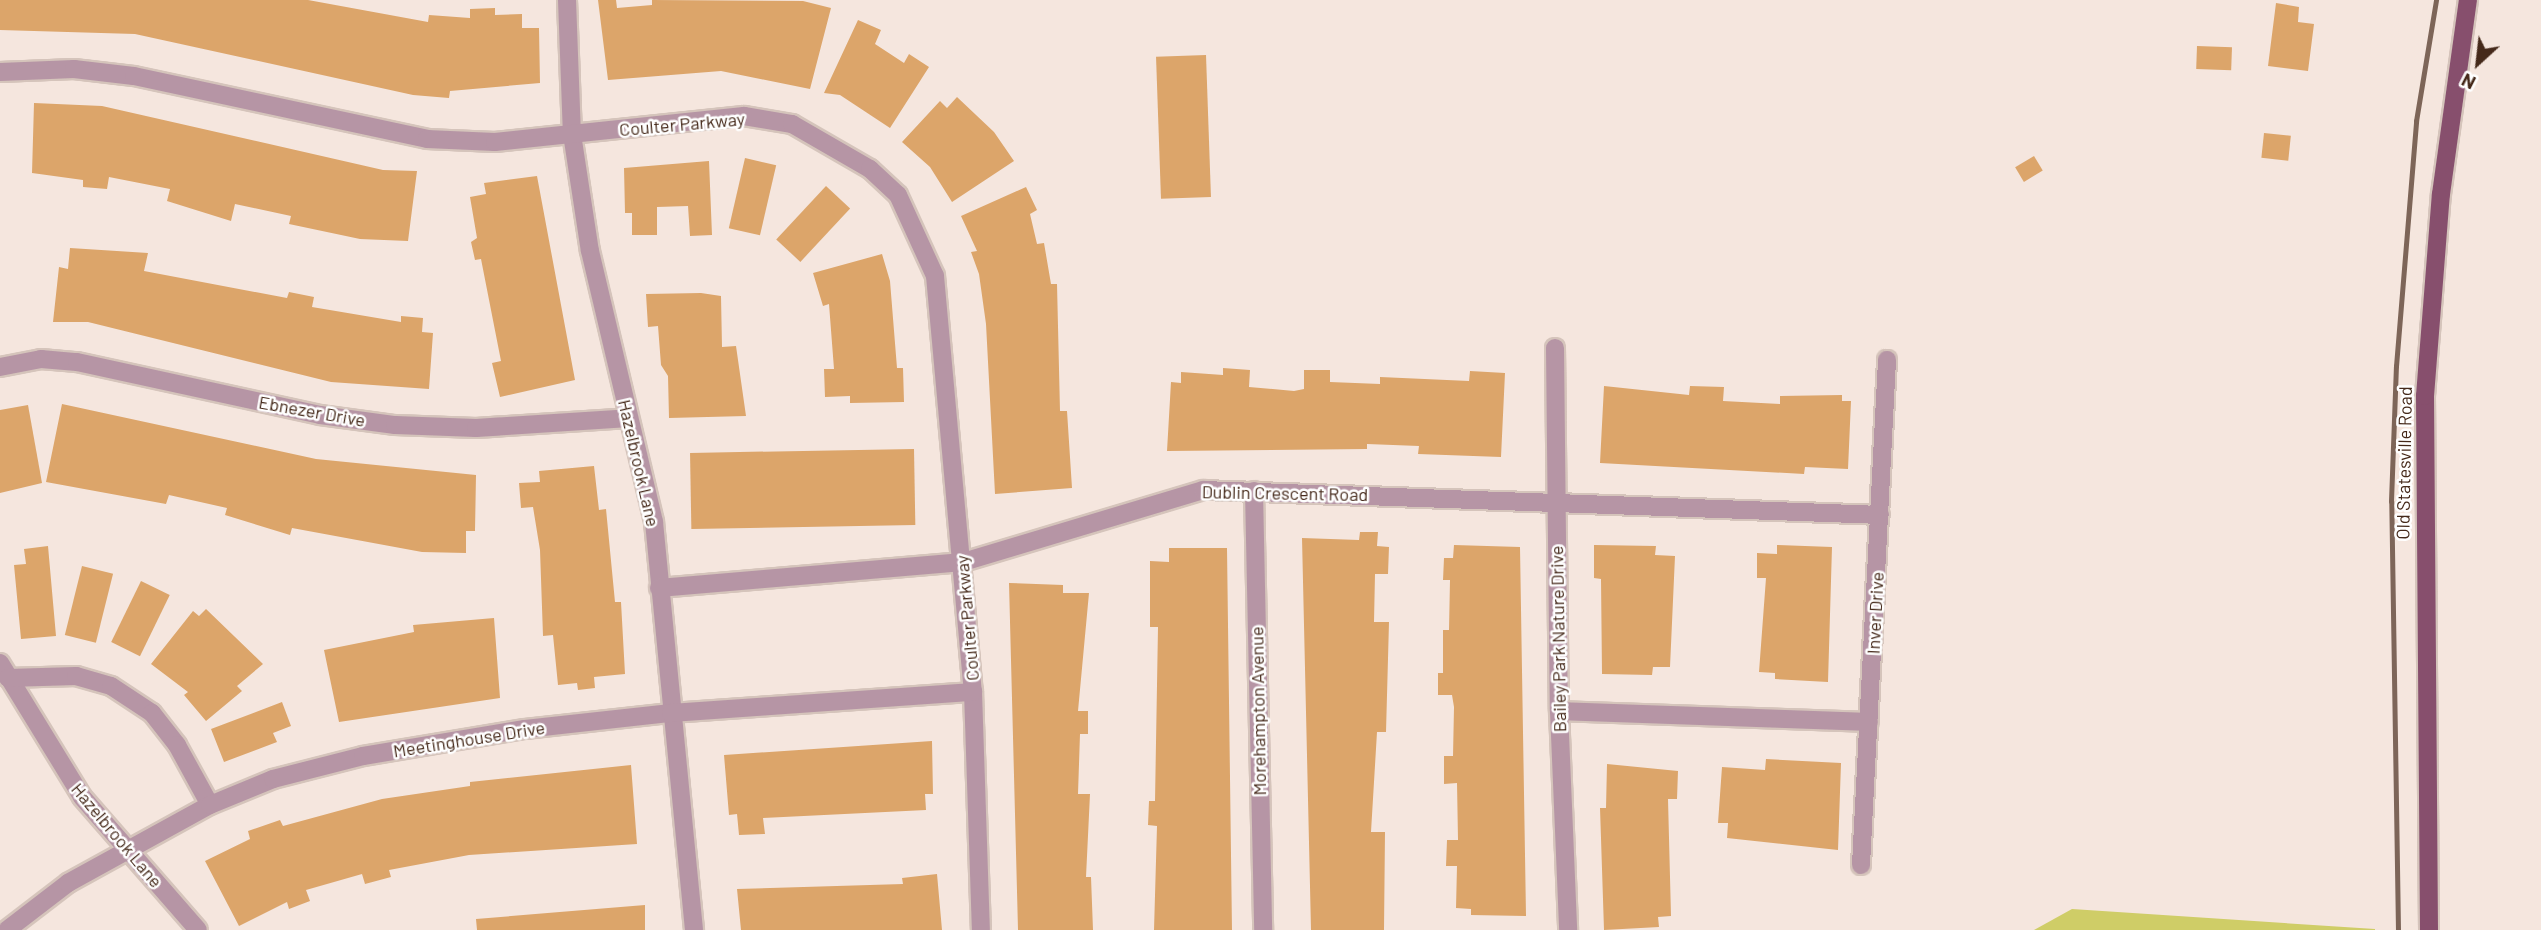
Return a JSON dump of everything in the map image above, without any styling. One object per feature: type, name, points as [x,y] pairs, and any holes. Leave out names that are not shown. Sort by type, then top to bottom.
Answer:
[{"type":"main road","name":"Old Statesville Road","points":[[2429,930],[2426,396],[2441,194],[2468,0]]},
{"type":"street","name":"Hazelbrook Lane","points":[[567,0],[572,134],[590,251],[654,522],[694,930]]},
{"type":"street","name":"Coulter Parkway","points":[[0,72],[74,69],[134,76],[427,139],[495,142],[744,117],[792,124],[833,144],[898,195],[935,276],[973,692],[981,930]]},
{"type":"street","name":"Bailey Park Nature Drive","points":[[1555,348],[1559,710],[1568,930]]},
{"type":"street","name":"Ebnezer Drive","points":[[0,368],[41,359],[77,362],[320,415],[395,425],[475,428],[628,418]]},
{"type":"street","name":"Inver Drive","points":[[1861,866],[1887,360]]},
{"type":"street","name":"Dublin Crescent Road","points":[[659,588],[963,562],[1203,489],[1881,515]]},
{"type":"street","name":"Morehampton Avenue","points":[[1254,491],[1263,930]]},
{"type":"street","name":"Hazelbrook Lane","points":[[4,671],[82,797],[198,930]]},
{"type":"street","points":[[4,671],[63,675],[111,686],[152,713],[177,745],[210,805]]},
{"type":"street","name":"Meetinghouse Drive","points":[[7,930],[68,883],[210,805],[273,779],[363,756],[525,729],[671,713],[973,692]]},
{"type":"street","points":[[1559,710],[1869,722]]},
{"type":"shaded area","points":[[2072,909],[2375,929],[2375,930],[2034,930]]},
{"type":"building","points":[[0,0],[308,0],[428,22],[429,15],[470,18],[470,9],[495,8],[495,15],[522,14],[522,28],[539,28],[540,83],[450,91],[449,98],[413,95],[135,34],[0,30]]},
{"type":"building","points":[[598,0],[616,0],[617,8],[652,5],[652,0],[803,1],[831,8],[810,89],[721,71],[608,80]]},
{"type":"building","points":[[2276,3],[2299,7],[2298,22],[2314,24],[2308,71],[2268,66]]},
{"type":"building","points":[[858,20],[881,30],[875,44],[904,63],[909,54],[929,67],[890,128],[840,95],[824,93]]},
{"type":"building","points":[[2197,46],[2232,47],[2231,70],[2196,69]]},
{"type":"building","points":[[1206,55],[1211,197],[1161,199],[1156,57]]},
{"type":"building","points":[[957,97],[994,132],[1014,161],[952,202],[930,167],[902,142],[940,101],[947,108]]},
{"type":"building","points":[[34,103],[102,106],[383,170],[417,171],[408,241],[360,239],[289,224],[291,216],[235,204],[231,221],[167,201],[170,189],[109,177],[107,189],[83,187],[83,180],[32,173]]},
{"type":"building","points":[[2264,133],[2291,136],[2288,161],[2261,158]]},
{"type":"building","points":[[2034,156],[2043,171],[2024,182],[2015,167]]},
{"type":"building","points":[[745,158],[776,165],[760,235],[729,228]]},
{"type":"building","points":[[709,161],[712,235],[690,236],[688,206],[657,207],[657,235],[632,235],[632,213],[625,213],[624,168]]},
{"type":"building","points":[[537,176],[575,380],[500,397],[492,363],[501,361],[481,259],[475,260],[471,242],[477,238],[470,197],[486,194],[484,183]]},
{"type":"building","points":[[826,186],[850,209],[800,262],[776,239]]},
{"type":"building","points":[[1026,187],[1037,210],[1030,214],[1037,244],[1044,243],[1051,284],[1057,284],[1060,411],[1067,411],[1072,488],[995,494],[986,324],[979,274],[971,252],[977,251],[961,216]]},
{"type":"building","points":[[70,248],[148,253],[144,271],[287,298],[289,292],[314,297],[312,307],[401,322],[401,316],[423,318],[422,332],[433,333],[429,389],[331,382],[88,322],[53,322],[59,267],[68,269]]},
{"type":"building","points":[[882,254],[890,281],[897,368],[903,368],[904,402],[850,403],[850,396],[825,397],[824,369],[834,369],[829,304],[823,306],[813,273]]},
{"type":"building","points":[[701,293],[721,296],[722,347],[736,346],[746,416],[669,418],[668,376],[661,365],[658,326],[648,327],[646,294]]},
{"type":"building","points":[[1223,368],[1250,370],[1249,387],[1294,391],[1304,389],[1304,370],[1330,370],[1330,382],[1380,384],[1380,377],[1469,381],[1470,371],[1505,373],[1501,457],[1418,454],[1419,446],[1367,444],[1367,449],[1167,451],[1171,382],[1181,383],[1181,372],[1223,375]]},
{"type":"building","points":[[1604,386],[1689,395],[1690,386],[1724,387],[1723,401],[1780,404],[1780,396],[1842,395],[1842,401],[1851,401],[1848,469],[1805,467],[1804,474],[1600,463]]},
{"type":"building","points":[[62,404],[316,459],[476,475],[475,531],[466,531],[466,553],[422,552],[292,528],[290,535],[225,515],[227,508],[169,495],[166,504],[46,482]]},
{"type":"building","points":[[28,405],[42,483],[0,493],[0,410]]},
{"type":"building","points":[[914,449],[915,525],[691,529],[690,453]]},
{"type":"building","points":[[594,466],[599,510],[606,509],[615,602],[621,602],[625,674],[594,677],[595,688],[578,690],[577,683],[558,685],[553,635],[543,636],[540,550],[533,507],[521,508],[519,483],[540,482],[539,471]]},
{"type":"building","points":[[1360,532],[1378,532],[1377,546],[1389,547],[1388,574],[1375,574],[1374,622],[1389,622],[1386,732],[1377,732],[1371,832],[1385,832],[1384,930],[1311,930],[1302,538],[1359,540]]},
{"type":"building","points":[[1454,545],[1520,547],[1526,916],[1471,915],[1471,909],[1456,908],[1457,866],[1446,866],[1447,840],[1458,840],[1457,783],[1444,784],[1444,756],[1453,756],[1454,707],[1452,695],[1438,695],[1438,673],[1443,673],[1443,630],[1449,630],[1450,580],[1443,580],[1444,558],[1453,558]]},
{"type":"building","points":[[1594,545],[1656,546],[1655,555],[1675,556],[1670,667],[1653,667],[1652,675],[1602,674],[1601,579],[1594,578]]},
{"type":"building","points":[[1777,545],[1832,547],[1828,682],[1775,679],[1775,673],[1759,672],[1766,578],[1757,578],[1757,553],[1777,554]]},
{"type":"building","points":[[48,546],[56,636],[21,639],[14,565],[26,564],[24,549]]},
{"type":"building","points":[[1169,548],[1227,548],[1232,930],[1154,930],[1157,826],[1148,825],[1149,801],[1155,801],[1158,627],[1150,627],[1150,561],[1169,562]]},
{"type":"building","points":[[82,566],[113,574],[96,643],[65,635]]},
{"type":"building","points":[[141,581],[170,595],[140,656],[111,642]]},
{"type":"building","points":[[1009,583],[1063,585],[1063,593],[1089,593],[1078,711],[1088,711],[1088,734],[1080,734],[1078,794],[1090,794],[1086,877],[1091,877],[1093,930],[1018,930]]},
{"type":"building","points":[[206,609],[263,664],[237,686],[242,691],[206,721],[184,695],[188,692],[151,664],[193,611],[199,616]]},
{"type":"building","points":[[494,618],[500,698],[339,722],[324,650],[414,632],[413,625]]},
{"type":"building","points":[[282,702],[291,726],[273,733],[277,742],[224,762],[211,729]]},
{"type":"building","points":[[932,741],[933,794],[925,794],[926,810],[763,818],[765,834],[739,835],[737,814],[729,815],[724,755]]},
{"type":"building","points":[[1766,759],[1841,763],[1838,850],[1727,838],[1728,823],[1718,823],[1722,767],[1765,770]]},
{"type":"building","points":[[1607,764],[1678,771],[1677,799],[1668,799],[1671,916],[1658,917],[1659,927],[1604,930],[1600,808],[1606,808]]},
{"type":"building","points":[[631,765],[637,844],[469,855],[389,870],[391,877],[365,884],[362,874],[306,890],[310,901],[289,909],[287,902],[239,926],[205,861],[250,839],[248,831],[280,820],[283,826],[382,799],[470,786],[470,782]]},
{"type":"building","points":[[937,874],[942,930],[741,930],[737,889],[903,884],[902,878]]},
{"type":"building","points":[[645,905],[645,930],[477,930],[476,919]]},
{"type":"railway","points":[[2398,930],[2391,501],[2396,366],[2416,121],[2436,0]]}]
